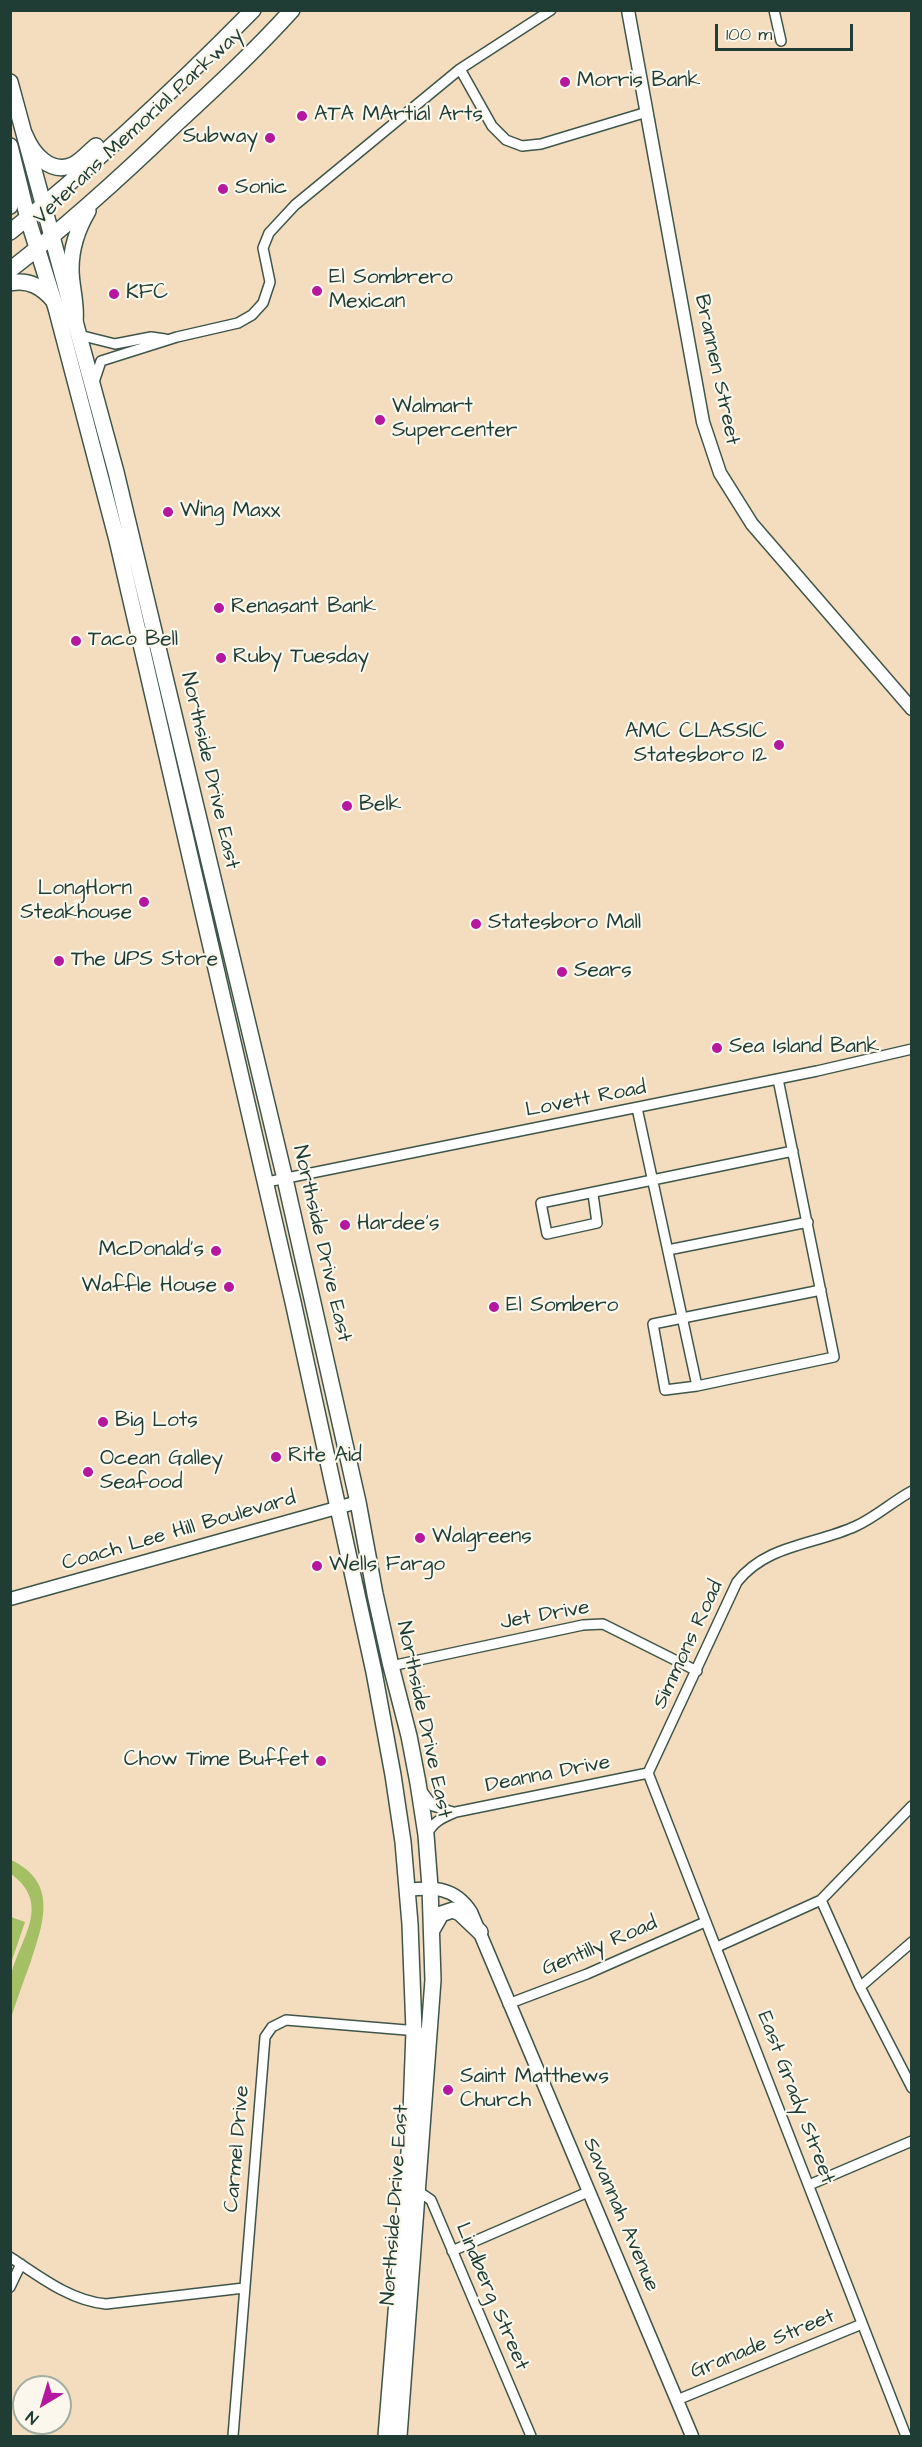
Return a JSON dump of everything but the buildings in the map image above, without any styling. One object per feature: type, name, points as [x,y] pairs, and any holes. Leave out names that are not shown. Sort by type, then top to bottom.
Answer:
[{"type":"main road","name":"Veterans Memorial Parkway","points":[[10,232],[45,204],[197,67],[254,10]]},
{"type":"main road","name":"Veterans Memorial Parkway","points":[[10,270],[52,238],[97,198],[261,44],[292,10]]},
{"type":"main road","points":[[25,135],[30,148],[40,160],[51,165],[72,165],[135,112],[197,67]]},
{"type":"main road","name":"Northside Drive East","points":[[10,82],[116,472],[285,1179],[358,1502],[366,1556],[418,1783],[426,1835],[430,1887],[433,1980],[386,2436]]},
{"type":"main road","name":"Northside Drive East","points":[[10,146],[28,219],[54,301],[117,540],[267,1182],[387,1740],[403,1842],[414,2031],[410,2140],[411,2187],[399,2436]]},
{"type":"main road","points":[[10,169],[13,183],[10,206]]},
{"type":"main road","points":[[77,328],[77,307],[71,269],[74,246],[81,223],[97,198]]},
{"type":"main road","points":[[10,283],[20,281],[33,284],[43,289],[54,301]]},
{"type":"main road","points":[[432,1930],[441,1914],[453,1910],[480,1932]]},
{"type":"street","points":[[93,388],[101,361],[170,339],[238,323],[252,315],[263,303],[270,282],[262,250],[269,233],[295,205],[460,69],[551,10]]},
{"type":"street","name":"Brannen Street","points":[[628,10],[703,422],[720,473],[752,524],[912,709]]},
{"type":"street","points":[[774,10],[781,41]]},
{"type":"street","points":[[460,69],[492,126],[506,140],[522,146],[541,144],[646,112]]},
{"type":"street","points":[[77,328],[115,344],[151,338],[170,339]]},
{"type":"street","name":"Lovett Road","points":[[267,1182],[778,1079],[912,1049]]},
{"type":"street","points":[[778,1079],[794,1151],[808,1222],[834,1357],[697,1386],[665,1390],[653,1324],[821,1290]]},
{"type":"street","points":[[637,1108],[697,1386]]},
{"type":"street","points":[[593,1194],[597,1223],[546,1234],[541,1203],[654,1182],[794,1151]]},
{"type":"street","points":[[668,1250],[808,1222]]},
{"type":"street","name":"Simmons Road","points":[[648,1773],[737,1582],[747,1570],[762,1558],[857,1526],[912,1491]]},
{"type":"street","name":"Coach Lee Hill Boulevard","points":[[10,1599],[358,1502]]},
{"type":"street","name":"Jet Drive","points":[[391,1666],[583,1624],[603,1624],[697,1671]]},
{"type":"street","name":"Deanna Drive","points":[[426,1835],[438,1820],[456,1812],[648,1773]]},
{"type":"street","name":"East Grady Street","points":[[648,1773],[906,2436]]},
{"type":"street","points":[[418,1783],[433,1806],[456,1812]]},
{"type":"street","points":[[717,1947],[821,1900],[912,1806]]},
{"type":"street","name":"Savannah Avenue","points":[[407,1890],[430,1887],[444,1889],[460,1898],[471,1912],[692,2436]]},
{"type":"street","points":[[821,1900],[860,1988],[908,2072],[912,2088]]},
{"type":"street","name":"Gentilly Road","points":[[508,2004],[587,1974],[705,1922]]},
{"type":"street","points":[[860,1988],[912,1942]]},
{"type":"street","name":"Carmel Drive","points":[[233,2436],[265,2037],[272,2027],[286,2020],[429,2033]]},
{"type":"street","points":[[809,2185],[912,2141]]},
{"type":"street","name":"Lindberg Street","points":[[411,2187],[431,2200],[531,2436]]},
{"type":"street","points":[[452,2251],[588,2192]]},
{"type":"street","points":[[10,2257],[74,2297],[92,2303],[106,2304],[244,2288]]},
{"type":"street","points":[[10,2287],[21,2264]]},
{"type":"street","name":"Granade Street","points":[[677,2400],[862,2324]]},
{"type":"green space","points":[[11,1860],[26,1869],[36,1880],[41,1891],[43,1918],[11,2018],[10,1981],[32,1912],[30,1899],[24,1886],[11,1874]]},
{"type":"green space","points":[[10,1917],[25,1922],[11,1963]]},
{"type":"place","name":"Morris Bank","points":[[565,82]]},
{"type":"place","name":"ATA MArtial Arts","points":[[302,116]]},
{"type":"place","name":"Subway","points":[[270,138]]},
{"type":"place","name":"Sonic","points":[[223,189]]},
{"type":"place","name":"El Sombrero Mexican","points":[[317,291]]},
{"type":"place","name":"KFC","points":[[114,294]]},
{"type":"place","name":"Walmart Supercenter","points":[[380,420]]},
{"type":"place","name":"Wing Maxx","points":[[168,512]]},
{"type":"place","name":"Renasant Bank","points":[[219,608]]},
{"type":"place","name":"Taco Bell","points":[[76,641]]},
{"type":"place","name":"Ruby Tuesday","points":[[221,658]]},
{"type":"place","name":"AMC CLASSIC Statesboro 12","points":[[779,745]]},
{"type":"place","name":"Belk","points":[[347,806]]},
{"type":"place","name":"LongHorn Steakhouse","points":[[144,902]]},
{"type":"place","name":"Statesboro Mall","points":[[476,924]]},
{"type":"place","name":"The UPS Store","points":[[59,961]]},
{"type":"place","name":"Sears","points":[[562,972]]},
{"type":"place","name":"Sea Island Bank","points":[[717,1048]]},
{"type":"place","name":"Hardee's","points":[[345,1225]]},
{"type":"place","name":"McDonald's","points":[[216,1251]]},
{"type":"place","name":"Waffle House","points":[[229,1287]]},
{"type":"place","name":"El Sombero","points":[[494,1307]]},
{"type":"place","name":"Big Lots","points":[[103,1422]]},
{"type":"place","name":"Rite Aid","points":[[276,1457]]},
{"type":"place","name":"Ocean Galley Seafood","points":[[88,1472]]},
{"type":"place","name":"Walgreens","points":[[420,1538]]},
{"type":"place","name":"Wells Fargo","points":[[317,1566]]},
{"type":"place","name":"Chow Time Buffet","points":[[321,1761]]},
{"type":"place","name":"Saint Matthews Church","points":[[448,2090]]}]
